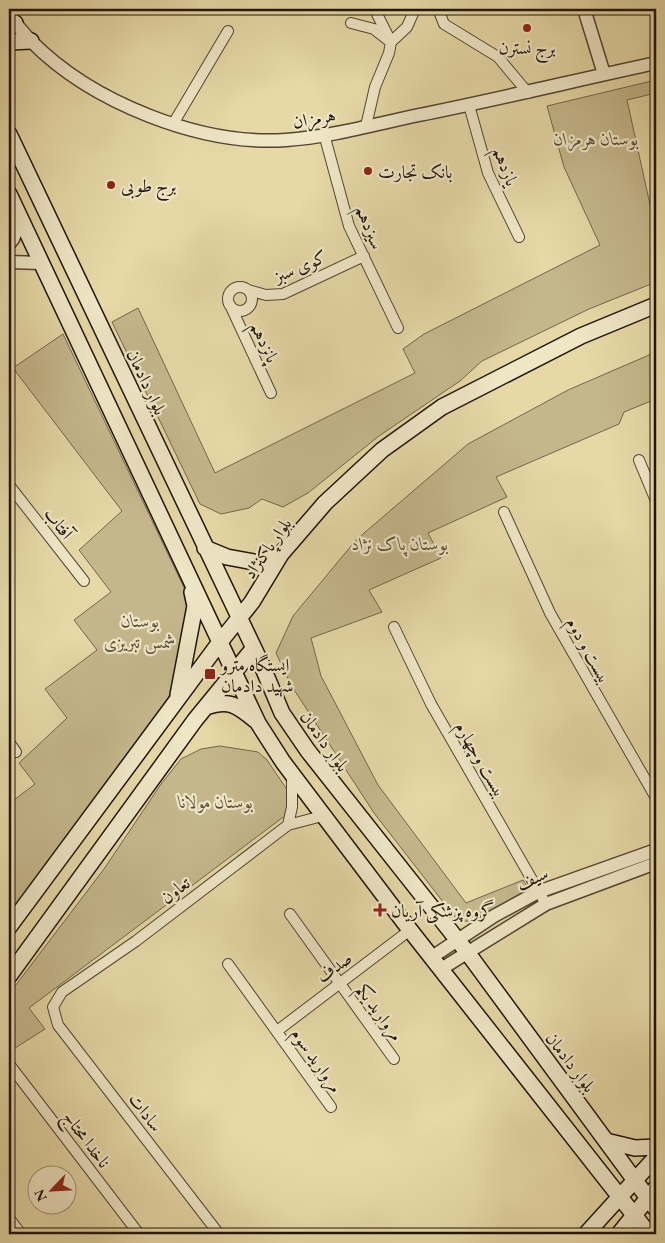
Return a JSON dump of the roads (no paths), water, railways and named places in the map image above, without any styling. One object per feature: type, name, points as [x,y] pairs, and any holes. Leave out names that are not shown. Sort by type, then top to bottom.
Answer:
[{"type":"main road","points":[[9,42],[31,41]]},
{"type":"main road","name":"بلوار دادمان","points":[[9,134],[282,713],[308,751],[467,952],[635,1180],[653,1198]]},
{"type":"main road","points":[[9,194],[258,723],[292,773],[410,930],[649,1234]]},
{"type":"main road","name":"بلوار پاکنژاد","points":[[9,927],[220,642],[252,602],[281,554],[326,503],[355,474],[382,450],[442,407],[581,336],[656,305]]},
{"type":"main road","points":[[205,548],[227,557],[259,563],[281,554]]},
{"type":"main road","points":[[185,567],[195,606],[177,700],[190,704],[195,720]]},
{"type":"main road","points":[[9,976],[195,720],[233,671],[253,649]]},
{"type":"main road","points":[[206,707],[220,702],[230,704],[243,710],[258,723]]},
{"type":"main road","points":[[606,1141],[635,1148],[656,1147]]},
{"type":"main road","points":[[586,1234],[656,1156]]},
{"type":"main road","points":[[619,1234],[634,1214],[653,1198]]},
{"type":"street","points":[[378,9],[376,14],[391,42]]},
{"type":"street","points":[[366,126],[374,87],[389,53],[391,42],[407,27],[415,9]]},
{"type":"street","points":[[438,9],[444,24],[498,58],[528,93]]},
{"type":"street","points":[[584,9],[604,74]]},
{"type":"street","name":"هرمزان","points":[[11,20],[52,60],[96,90],[144,115],[173,124],[234,138],[285,140],[324,134],[528,93],[656,63]]},
{"type":"street","points":[[351,23],[374,29],[391,42]]},
{"type":"street","points":[[173,124],[228,31]]},
{"type":"street","name":"یازدهم","points":[[469,105],[488,173],[519,237]]},
{"type":"street","name":"سیزدهم","points":[[324,134],[349,226],[398,328]]},
{"type":"street","points":[[9,244],[21,220]]},
{"type":"street","name":"کوی سبز","points":[[248,290],[266,295],[284,294],[364,256]]},
{"type":"street","points":[[9,262],[41,263]]},
{"type":"street","points":[[240,287],[248,290],[252,297],[251,305],[244,310],[236,310],[230,305],[228,297],[232,290],[240,287]]},
{"type":"street","name":"پانزدهم","points":[[230,305],[271,393]]},
{"type":"street","points":[[639,460],[656,502]]},
{"type":"street","name":"آفتاب","points":[[9,485],[84,581]]},
{"type":"street","name":"بیست و دوم","points":[[504,512],[550,613],[656,798]]},
{"type":"street","name":"بیست وچهارم","points":[[394,627],[431,704],[546,904]]},
{"type":"street","points":[[9,742],[16,752]]},
{"type":"street","points":[[288,825],[292,807],[292,773]]},
{"type":"street","name":"تعاون","points":[[53,1006],[62,992],[136,941],[288,825],[326,816]]},
{"type":"street","name":"سیف","points":[[437,963],[457,940],[538,892],[656,850]]},
{"type":"street","name":"سیف","points":[[437,963],[467,952],[546,904],[656,863]]},
{"type":"street","name":"مروارید یکم","points":[[290,914],[394,1059]]},
{"type":"street","name":"صدف","points":[[277,1031],[410,930]]},
{"type":"street","name":"مروارید سوم","points":[[228,964],[331,1107]]},
{"type":"street","name":"سادات","points":[[53,1006],[58,1025],[219,1234]]},
{"type":"street","name":"ناخدا محتاج","points":[[9,1064],[139,1234]]},
{"type":"street","points":[[9,1218],[21,1234]]},
{"type":"place","name":"برج نسترن","points":[[527,28]]},
{"type":"place","name":"بانک تجارت","points":[[368,171]]},
{"type":"place","name":"برج طوبی","points":[[111,185]]},
{"type":"place","name":"ایستگاه مترو شهید دادمان","points":[[210,674]]},
{"type":"place","name":"گروه پزشکی آریان","points":[[380,910]]},
{"type":"park label","name":"بوستان هرمزان","points":[[596,138]]},
{"type":"park label","name":"بوستان پاک نژاد","points":[[400,543]]},
{"type":"park label","name":"بوستان شمس تبریزی","points":[[140,630]]},
{"type":"park label","name":"بوستان مولانا","points":[[216,801]]}]
